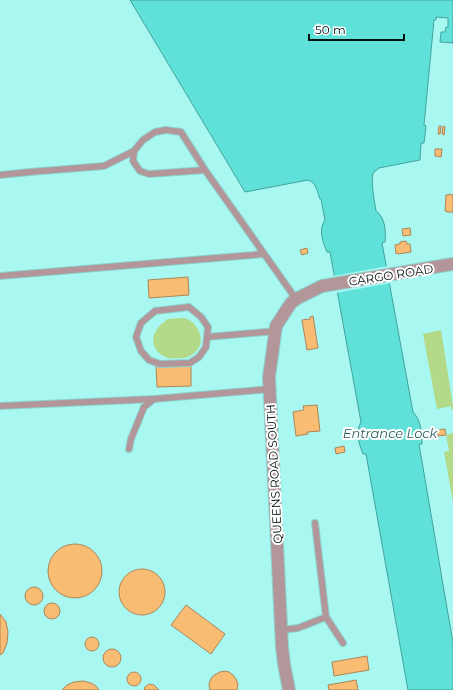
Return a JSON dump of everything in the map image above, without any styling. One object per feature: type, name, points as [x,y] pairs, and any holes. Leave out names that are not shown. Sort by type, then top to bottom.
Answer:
[{"type":"street","name":"CARGO ROAD","points":[[328,285],[452,264]]},
{"type":"street","name":"QUEENS ROAD SOUTH","points":[[289,690],[284,664],[269,378],[276,326],[291,303],[296,299],[322,286],[328,285]]},
{"type":"lane","points":[[0,175],[104,166],[134,151],[143,140],[156,132],[166,130],[181,132],[296,299]]},
{"type":"lane","points":[[134,151],[134,161],[140,171],[149,174],[206,170]]},
{"type":"lane","points":[[0,276],[264,254]]},
{"type":"lane","points":[[189,307],[201,317],[208,327],[207,336],[206,347],[199,357],[190,363],[160,364],[149,360],[141,351],[136,337],[141,323],[156,311],[189,307]]},
{"type":"lane","points":[[207,336],[276,331]]},
{"type":"lane","points":[[0,406],[154,399],[270,389]]},
{"type":"lane","points":[[129,449],[131,439],[144,407],[154,399]]},
{"type":"lane","points":[[315,523],[326,617],[343,643]]},
{"type":"lane","points":[[282,630],[298,628],[326,617]]},
{"type":"green space","points":[[185,318],[191,321],[197,328],[200,333],[201,342],[197,350],[191,355],[184,358],[170,358],[161,355],[158,352],[153,342],[153,338],[160,325],[168,319]]},
{"type":"green space","points":[[441,330],[453,410],[451,406],[437,409],[423,334]]},
{"type":"green space","points":[[453,433],[453,502],[444,452],[449,451],[446,435]]},
{"type":"water","name":"Entrance Lock","points":[[130,0],[453,0],[453,43],[440,42],[441,32],[445,32],[446,27],[448,27],[448,18],[436,17],[436,20],[434,20],[424,125],[426,126],[424,143],[421,143],[420,160],[379,168],[373,173],[372,182],[376,211],[381,217],[384,225],[385,242],[382,243],[413,412],[418,419],[421,431],[422,444],[419,444],[453,643],[453,690],[408,690],[366,454],[363,454],[358,438],[358,430],[361,422],[330,252],[327,252],[322,236],[322,228],[325,220],[321,199],[316,188],[311,181],[308,180],[245,192]]},
{"type":"pier","points":[[388,266],[391,283],[336,293],[333,276]]},
{"type":"building","points":[[439,126],[441,126],[440,134],[438,134]]},
{"type":"building","points":[[443,126],[445,127],[444,135],[442,134]]},
{"type":"building","points":[[435,149],[442,149],[441,157],[435,156]]},
{"type":"building","points":[[446,195],[453,195],[453,212],[445,211]]},
{"type":"building","points":[[410,228],[411,235],[403,236],[402,229]]},
{"type":"building","points":[[406,241],[407,244],[410,244],[411,252],[396,254],[395,245]]},
{"type":"building","points":[[307,248],[308,253],[302,255],[300,250]]},
{"type":"building","points":[[188,277],[189,295],[149,298],[148,280]]},
{"type":"building","points":[[313,316],[318,348],[307,350],[302,320],[310,319],[310,317]]},
{"type":"building","points":[[191,365],[191,386],[157,387],[156,366]]},
{"type":"building","points":[[317,405],[320,431],[307,432],[308,434],[296,436],[293,412],[304,410],[303,406]]},
{"type":"building","points":[[445,429],[446,435],[438,436],[437,430]]},
{"type":"building","points":[[344,446],[345,452],[336,454],[335,448]]},
{"type":"building","points":[[75,544],[85,546],[94,552],[100,561],[102,571],[100,581],[94,590],[85,596],[75,598],[65,596],[56,590],[50,581],[48,571],[50,561],[56,552],[65,546]]},
{"type":"building","points":[[142,569],[155,573],[161,579],[165,592],[161,605],[155,611],[142,615],[129,611],[123,605],[119,592],[123,579],[129,573]]},
{"type":"building","points":[[34,587],[40,590],[43,596],[40,602],[34,605],[28,602],[25,596],[28,590]]},
{"type":"building","points":[[49,603],[55,603],[60,608],[58,617],[55,619],[49,619],[44,614],[44,608]]},
{"type":"building","points":[[186,605],[225,634],[211,654],[171,625]]},
{"type":"building","points":[[0,614],[6,622],[8,632],[7,643],[3,653],[0,655]]},
{"type":"building","points":[[89,637],[95,637],[99,641],[99,647],[95,651],[89,651],[85,647],[85,641]]},
{"type":"building","points":[[112,649],[118,652],[121,658],[118,664],[112,667],[106,664],[103,658],[106,652]]},
{"type":"building","points":[[367,656],[369,670],[334,676],[332,662]]},
{"type":"building","points":[[225,671],[229,672],[236,679],[238,684],[237,690],[210,690],[209,685],[212,677]]},
{"type":"building","points":[[134,672],[139,674],[141,679],[139,684],[134,686],[129,684],[127,679],[129,674]]},
{"type":"building","points":[[356,680],[358,690],[329,690],[328,685]]},
{"type":"building","points":[[83,681],[91,683],[99,690],[62,690],[67,685],[74,682]]},
{"type":"building","points":[[149,684],[154,685],[159,690],[144,690]]}]
